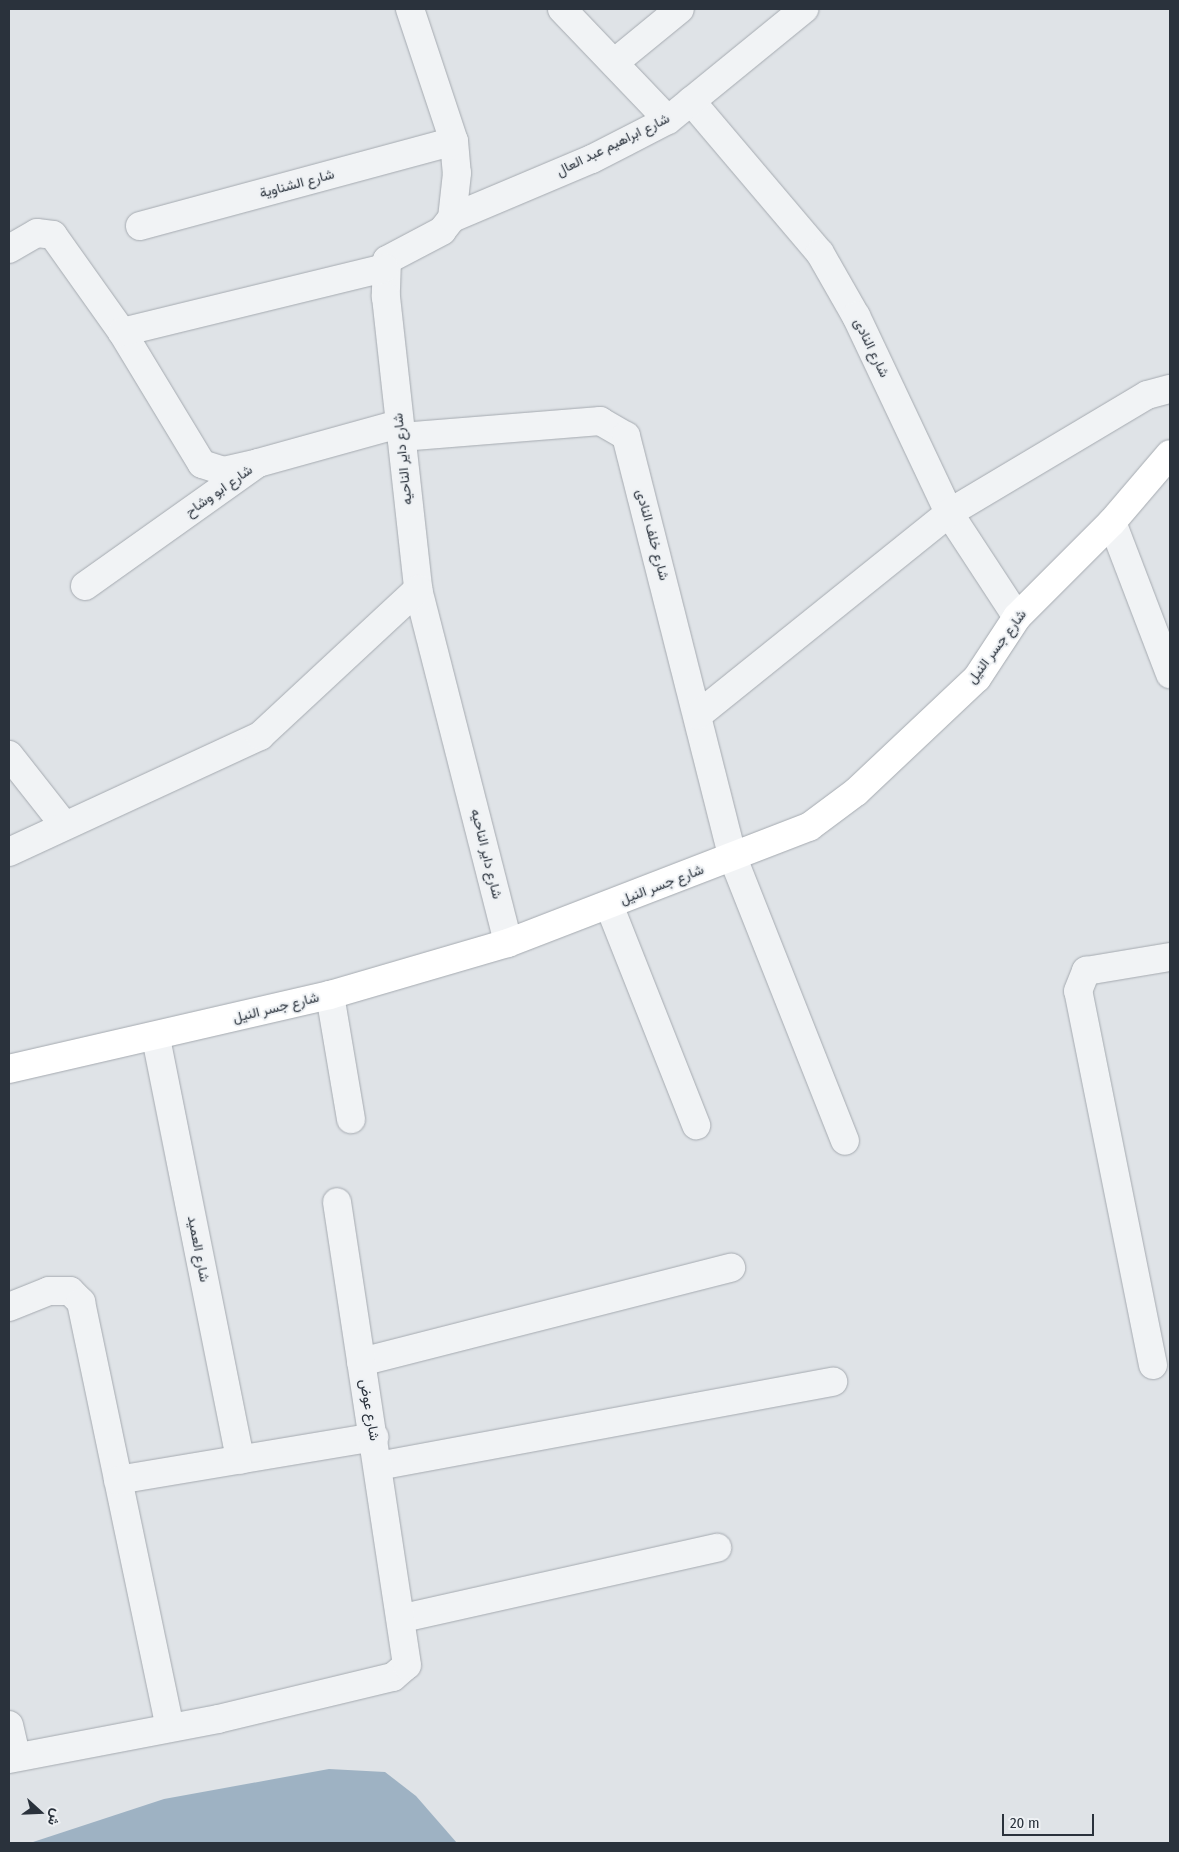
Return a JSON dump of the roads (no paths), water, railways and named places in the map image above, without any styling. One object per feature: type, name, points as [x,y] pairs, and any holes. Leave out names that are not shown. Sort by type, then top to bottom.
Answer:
[{"type":"street","points":[[122,332],[384,268],[393,255],[442,232],[452,218],[454,141],[410,9]]},
{"type":"street","points":[[562,9],[668,120]]},
{"type":"street","points":[[614,63],[680,9]]},
{"type":"street","name":"شارع ابراهيم عبد العال","points":[[452,218],[592,159],[668,120],[804,9]]},
{"type":"street","name":"شارع النادى","points":[[691,101],[820,253],[856,316],[949,513],[1017,617]]},
{"type":"street","name":"شارع الشناوية","points":[[140,226],[454,141]]},
{"type":"street","points":[[9,250],[37,233],[53,235],[122,332],[202,464],[224,471],[258,463]]},
{"type":"street","name":"شارع داير الناحيه","points":[[384,268],[418,589],[508,943]]},
{"type":"street","points":[[698,715],[949,513],[1147,395],[1170,389]]},
{"type":"street","name":"شارع خلف النادى","points":[[400,430],[600,421],[626,436],[733,858],[845,1141]]},
{"type":"street","name":"شارع ابو وشاح","points":[[85,586],[258,463],[400,430]]},
{"type":"street","name":"شارع جسر النيل","points":[[9,1070],[156,1038],[330,995],[508,943],[733,858],[809,827],[856,792],[977,678],[1017,617],[1112,522],[1170,454]]},
{"type":"street","points":[[1112,522],[1170,674]]},
{"type":"street","points":[[9,852],[260,736],[418,589]]},
{"type":"street","points":[[9,755],[64,825]]},
{"type":"street","points":[[609,905],[696,1125]]},
{"type":"street","points":[[1153,1365],[1078,991],[1086,971],[1170,957]]},
{"type":"street","points":[[330,995],[351,1119]]},
{"type":"street","name":"شارع العميد","points":[[156,1038],[240,1460]]},
{"type":"street","name":"شارع عوض","points":[[12,1757],[170,1727],[393,1677],[402,1672],[409,1658],[337,1202]]},
{"type":"street","points":[[361,1362],[731,1268]]},
{"type":"street","points":[[9,1307],[49,1291],[70,1291],[81,1302],[170,1727]]},
{"type":"street","points":[[378,1466],[833,1382]]},
{"type":"street","points":[[118,1480],[374,1438]]},
{"type":"street","points":[[403,1618],[717,1548]]},
{"type":"street","points":[[9,1725],[12,1757]]},
{"type":"water","points":[[329,1769],[385,1772],[416,1796],[457,1843],[30,1843],[164,1799]]}]
